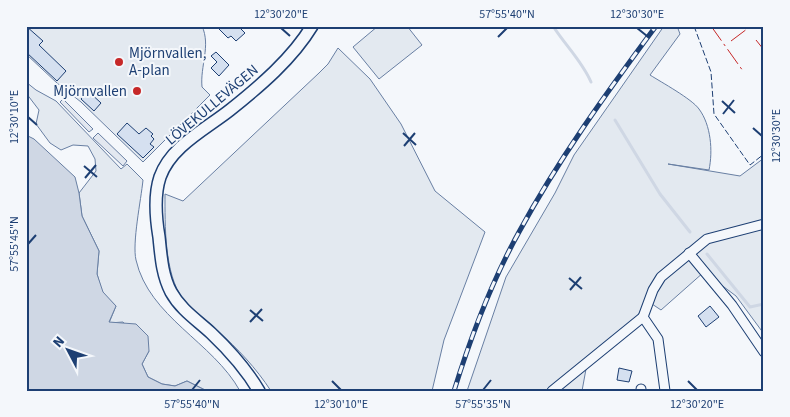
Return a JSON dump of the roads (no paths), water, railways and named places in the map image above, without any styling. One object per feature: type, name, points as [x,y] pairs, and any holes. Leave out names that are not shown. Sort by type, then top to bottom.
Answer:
[{"type":"street","name":"LÖVEKULLEVÄGEN","points":[[259,391],[242,365],[211,333],[183,309],[172,292],[163,271],[158,229],[157,197],[164,168],[186,143],[230,110],[270,75],[299,46],[312,26]]},
{"type":"street","points":[[552,391],[643,317],[653,290],[661,277],[707,239],[764,224]]},
{"type":"street","points":[[690,253],[732,305],[764,352]]},
{"type":"street","points":[[643,317],[658,339],[665,391]]},
{"type":"waterway","points":[[553,26],[583,67],[591,82]]},
{"type":"waterway","points":[[615,120],[660,194],[690,232]]},
{"type":"waterway","points":[[707,254],[750,307],[764,304]]},
{"type":"railway","points":[[454,391],[482,310],[519,232],[550,179],[601,101],[656,26]]},
{"type":"place","name":"Mjörnvallen, A-plan","points":[[119,62]]},
{"type":"place","name":"Mjörnvallen","points":[[137,91]]}]
